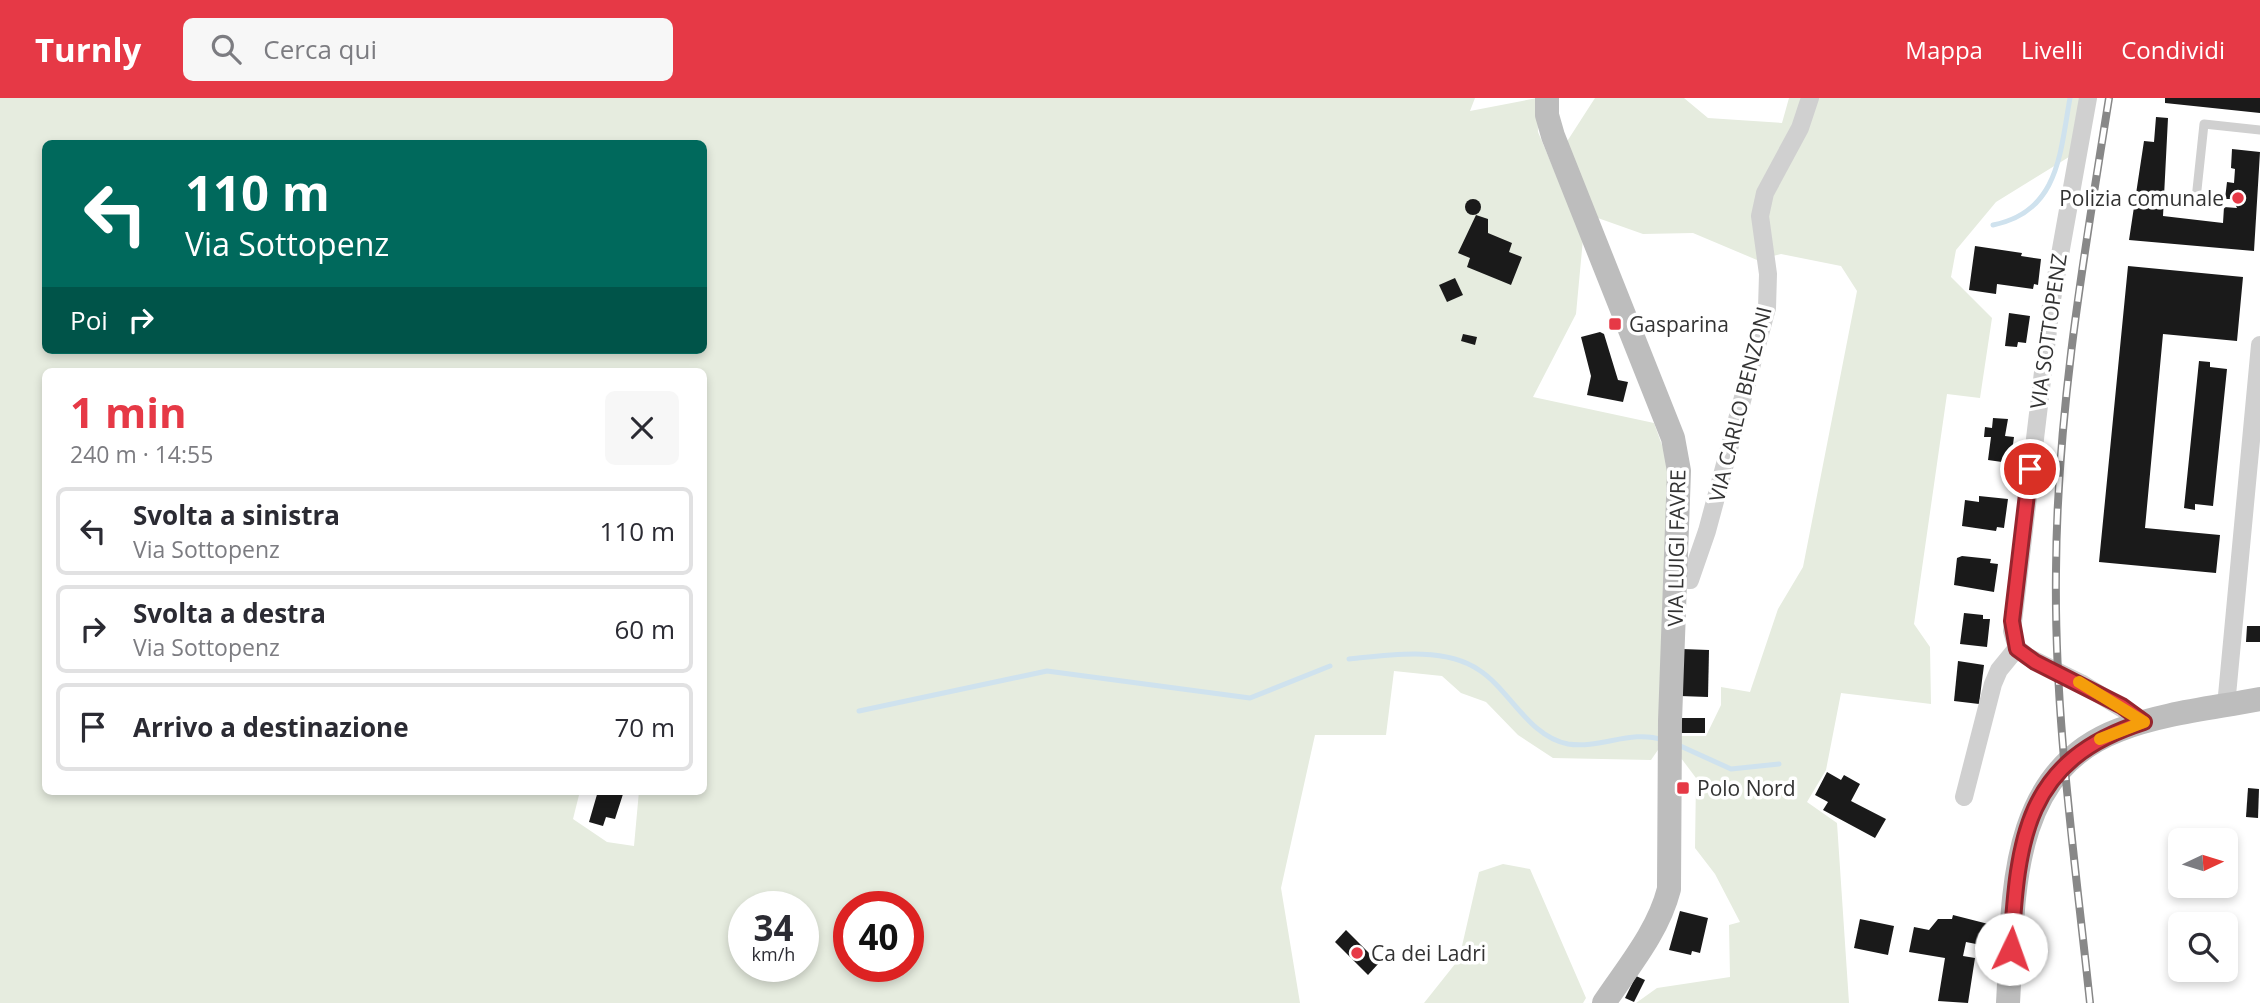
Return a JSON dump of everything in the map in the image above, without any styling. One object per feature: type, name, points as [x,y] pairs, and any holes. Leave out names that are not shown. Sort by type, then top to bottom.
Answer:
[{"type":"street","name":"VIA LUIGI FAVRE","points":[[1548,98],[1547,115],[1553,136],[1673,438],[1679,471],[1670,721],[1670,865],[1665,904],[1650,933],[1604,1003]]},
{"type":"street","name":"VIA CARLO BENZONI","points":[[1677,579],[1690,580],[1707,531],[1767,308],[1768,274],[1760,216],[1765,194],[1800,128],[1810,98]]},
{"type":"street","name":"VIA SOTTOPENZ","points":[[2017,649],[2012,621],[2043,368],[2059,248],[2088,98]]},
{"type":"street","points":[[2226,706],[2260,345]]},
{"type":"street","points":[[1964,797],[1993,684],[1999,670],[2017,649],[2035,662],[2097,692],[2144,722]]},
{"type":"street","points":[[2097,692],[2110,711],[2118,730]]},
{"type":"street","points":[[2008,1003],[2020,854],[2033,811],[2053,779],[2078,754],[2118,730],[2144,722],[2260,699]]},
{"type":"lane","points":[[2196,199],[2204,124],[2260,130]]},
{"type":"shaded area","points":[[0,98],[1475,98],[1470,111],[1537,98],[1538,132],[1583,239],[1576,314],[1533,397],[1654,423],[1667,459],[1667,606],[1660,747],[1651,760],[1553,758],[1518,735],[1486,702],[1461,693],[1442,676],[1394,671],[1386,735],[1315,735],[1281,888],[1300,1003],[0,1003]]},
{"type":"shaded area","points":[[1595,98],[1684,98],[1708,118],[1782,123],[1789,98],[2088,98],[2077,152],[1996,202],[1956,250],[1951,277],[1992,318],[1980,398],[1947,394],[1914,624],[1930,647],[1931,704],[1841,693],[1826,770],[1807,802],[1837,823],[1849,1003],[1636,1003],[1657,988],[1730,977],[1729,925],[1740,922],[1715,874],[1695,848],[1696,778],[1678,754],[1677,736],[1706,736],[1721,705],[1721,687],[1750,692],[1778,609],[1803,567],[1857,291],[1841,266],[1781,254],[1757,260],[1693,233],[1643,234],[1595,217],[1566,143]]},
{"type":"shaded area","points":[[1503,864],[1530,869],[1586,998],[1583,1003],[1424,1003],[1459,959],[1479,872]]},
{"type":"building","points":[[2165,98],[2260,98],[2260,113],[2165,103]]},
{"type":"building","points":[[2156,117],[2168,118],[2163,216],[2223,223],[2224,207],[2237,208],[2233,199],[2225,199],[2227,182],[2234,183],[2235,169],[2231,168],[2232,149],[2260,152],[2254,251],[2129,240],[2144,141],[2154,142]]},
{"type":"building","points":[[1473,199],[1479,201],[1479,213],[1473,215],[1467,213],[1465,207],[1467,201]]},
{"type":"building","points":[[1476,215],[1488,219],[1488,233],[1512,243],[1509,252],[1522,257],[1511,285],[1467,267],[1470,258],[1458,253]]},
{"type":"building","points":[[1975,246],[2022,253],[2021,256],[2041,259],[2038,285],[2034,284],[2033,289],[1997,284],[1996,294],[1969,290]]},
{"type":"building","points":[[2128,266],[2243,277],[2237,341],[2163,334],[2145,528],[2220,535],[2216,573],[2099,562]]},
{"type":"building","points":[[1455,278],[1463,295],[1447,302],[1439,285]]},
{"type":"building","points":[[2009,313],[2030,316],[2026,343],[2018,342],[2017,347],[2005,346]]},
{"type":"building","points":[[1600,332],[1604,334],[1618,380],[1628,382],[1623,402],[1587,395],[1591,376],[1581,337]]},
{"type":"building","points":[[1463,334],[1477,337],[1475,345],[1461,341]]},
{"type":"building","points":[[2199,361],[2210,362],[2210,367],[2227,369],[2213,506],[2195,504],[2195,510],[2184,508]]},
{"type":"building","points":[[1993,418],[2008,419],[2005,436],[2014,437],[2011,459],[2003,458],[2002,462],[1988,460],[1991,437],[1984,437],[1985,427],[1992,428]]},
{"type":"building","points":[[1979,496],[2008,499],[2004,528],[1997,527],[1996,531],[1962,526],[1965,500],[1979,502]]},
{"type":"building","points":[[1962,556],[1991,559],[1990,563],[1998,564],[1994,592],[1954,585],[1957,558]]},
{"type":"building","points":[[1964,613],[1983,615],[1983,619],[1990,619],[1987,647],[1960,644]]},
{"type":"building","points":[[2247,626],[2260,626],[2260,642],[2246,642]]},
{"type":"building","points":[[1682,649],[1709,650],[1708,697],[1680,696]]},
{"type":"building","points":[[1958,661],[1984,665],[1979,704],[1954,701]]},
{"type":"building","points":[[1679,718],[1705,718],[1705,733],[1679,733]]},
{"type":"building","points":[[1827,772],[1841,780],[1844,775],[1860,784],[1851,801],[1886,819],[1875,838],[1823,810],[1828,802],[1815,795]]},
{"type":"building","points":[[2248,788],[2259,789],[2258,818],[2246,817]]},
{"type":"building","points":[[597,795],[623,795],[615,819],[606,817],[603,826],[589,822]]},
{"type":"building","points":[[1680,911],[1708,918],[1700,953],[1692,951],[1691,955],[1669,950]]},
{"type":"building","points":[[1953,915],[2004,928],[2001,949],[1966,942],[1963,956],[1975,958],[1968,1003],[1938,1001],[1945,958],[1909,952],[1914,927],[1929,930],[1938,919],[1952,919]]},
{"type":"building","points":[[1860,919],[1894,926],[1888,955],[1854,948]]},
{"type":"building","name":"Ca dei Ladri","points":[[1346,930],[1379,963],[1368,975],[1335,942]]},
{"type":"building","points":[[1636,976],[1645,980],[1634,1002],[1625,998]]},
{"type":"waterway","points":[[1993,225],[2015,218],[2044,194],[2059,159],[2070,98]]},
{"type":"waterway","points":[[1349,659],[1416,654],[1465,662],[1490,679],[1542,732],[1554,740],[1568,744],[1592,744],[1639,737],[1663,740]]},
{"type":"waterway","points":[[859,711],[1047,671],[1250,698],[1330,666]]},
{"type":"waterway","points":[[1676,744],[1731,769],[1779,764]]},
{"type":"railway","points":[[2090,1003],[2062,733],[2056,571],[2061,452],[2067,392],[2109,98]]},
{"type":"slow traffic","points":[[2079,682],[2144,722],[2100,739]]},
{"type":"place","name":"Polizia comunale","points":[[2238,198]]},
{"type":"place","name":"Gasparina","points":[[1615,324]]},
{"type":"place","name":"Polo Nord","points":[[1683,788]]},
{"type":"place","name":"Ca dei Ladri","points":[[1357,953]]},
{"type":"route","points":[[2011,949],[2024,832],[2043,793],[2078,754],[2105,736],[2144,722],[2122,706],[2035,662],[2017,649],[2012,621],[2030,469]]}]
